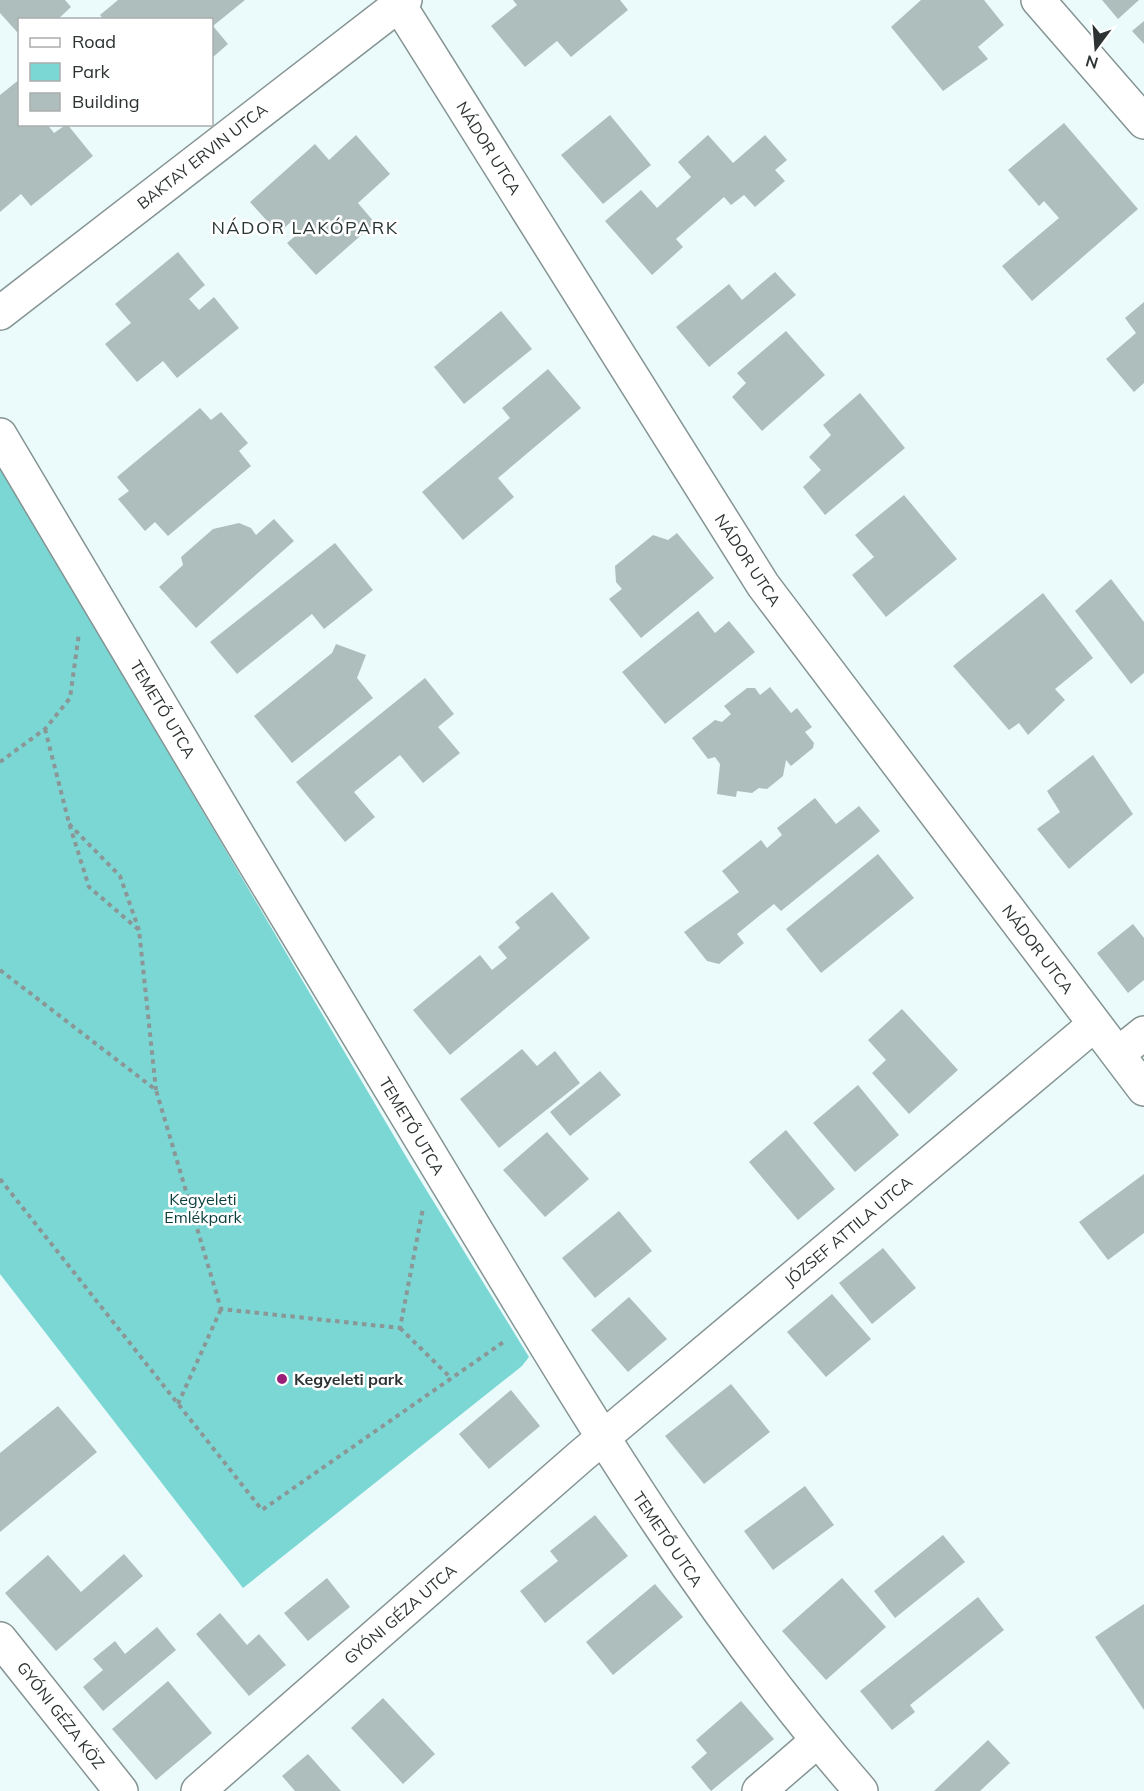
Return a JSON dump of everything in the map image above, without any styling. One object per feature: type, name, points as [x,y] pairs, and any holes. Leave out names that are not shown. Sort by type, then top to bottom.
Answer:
[{"type":"street","points":[[1038,0],[1144,122]]},
{"type":"street","name":"BAKTAY ERVIN UTCA","points":[[0,313],[400,1]]},
{"type":"street","name":"NÁDOR UTCA","points":[[400,1],[763,585],[1144,1089]]},
{"type":"street","name":"TEMETŐ UTCA","points":[[0,435],[311,959],[602,1438],[697,1583],[817,1741],[861,1791]]},
{"type":"street","name":"JÓZSEF ATTILA UTCA","points":[[602,1438],[1095,1024]]},
{"type":"street","points":[[1118,1054],[1144,1033]]},
{"type":"street","name":"GYÓNI GÉZA UTCA","points":[[198,1791],[602,1438]]},
{"type":"street","name":"GYÓNI GÉZA KÖZ","points":[[0,1639],[121,1791]]},
{"type":"street","points":[[759,1791],[817,1741]]},
{"type":"path","points":[[0,762],[45,729],[70,698],[80,626]]},
{"type":"path","points":[[45,729],[69,823],[89,887],[140,930]]},
{"type":"path","points":[[69,823],[120,876],[140,930],[156,1090],[221,1309],[178,1404]]},
{"type":"path","points":[[0,970],[156,1090]]},
{"type":"path","points":[[0,1179],[262,1510],[510,1338]]},
{"type":"path","points":[[400,1328],[423,1206]]},
{"type":"path","points":[[221,1309],[400,1328],[451,1378]]},
{"type":"green space","name":"Kegyeleti Emlékpark","points":[[0,449],[76,596],[411,1165],[529,1357],[522,1366],[243,1588],[0,1274]]},
{"type":"building","points":[[0,0],[65,0],[71,7],[59,18],[18,18],[17,32],[0,13]]},
{"type":"building","points":[[118,0],[245,0],[213,26],[213,18],[102,18],[100,15]]},
{"type":"building","points":[[513,0],[620,0],[628,10],[571,57],[557,41],[525,67],[491,26],[517,5]]},
{"type":"building","points":[[921,0],[984,0],[1004,25],[978,47],[988,59],[943,91],[891,27]]},
{"type":"building","points":[[1102,0],[1139,0],[1118,19]]},
{"type":"building","points":[[1144,21],[1144,44],[1132,31]]},
{"type":"building","points":[[213,26],[228,44],[213,57]]},
{"type":"building","points":[[18,81],[18,126],[49,126],[54,133],[64,126],[69,126],[93,156],[31,206],[21,194],[0,212],[0,95]]},
{"type":"building","points":[[610,115],[651,165],[603,204],[561,155]]},
{"type":"building","points":[[1064,123],[1138,209],[1032,301],[1002,266],[1059,218],[1044,201],[1039,206],[1008,170]]},
{"type":"building","points":[[356,135],[390,174],[358,203],[375,223],[316,275],[287,243],[300,232],[291,222],[278,233],[250,202],[315,144],[329,160]]},
{"type":"building","points":[[708,135],[733,163],[765,135],[787,160],[775,170],[785,181],[755,207],[744,195],[731,205],[724,197],[676,239],[683,247],[652,275],[605,221],[641,190],[657,208],[691,177],[678,162]]},
{"type":"building","points":[[178,252],[205,285],[189,299],[199,310],[214,297],[239,328],[177,378],[163,361],[137,382],[105,344],[131,323],[115,304]]},
{"type":"building","points":[[775,272],[796,295],[709,367],[676,327],[729,284],[742,300]]},
{"type":"building","points":[[1144,302],[1144,383],[1134,392],[1106,359],[1136,333],[1125,318]]},
{"type":"building","points":[[501,311],[532,349],[464,404],[434,367]]},
{"type":"building","points":[[786,331],[825,375],[762,431],[732,397],[746,383],[737,373]]},
{"type":"building","points":[[548,369],[581,408],[498,478],[514,497],[463,540],[422,492],[510,418],[502,408]]},
{"type":"building","points":[[860,393],[905,448],[825,515],[803,487],[821,470],[809,457],[831,435],[823,425]]},
{"type":"building","points":[[200,408],[211,420],[221,412],[248,443],[239,451],[251,466],[168,536],[155,522],[145,531],[118,499],[129,491],[117,477]]},
{"type":"building","points":[[904,495],[957,559],[886,617],[852,575],[874,557],[855,535]]},
{"type":"building","points":[[274,519],[294,541],[196,628],[159,587],[183,565],[181,557],[213,529],[239,523],[251,528],[256,535]]},
{"type":"building","points":[[677,533],[714,578],[641,638],[609,599],[622,589],[616,582],[615,566],[653,535],[668,540]]},
{"type":"building","points":[[335,543],[373,590],[324,629],[312,614],[237,674],[210,642]]},
{"type":"building","points":[[1111,579],[1144,622],[1144,673],[1131,684],[1075,611]]},
{"type":"building","points":[[1043,593],[1093,658],[1055,689],[1065,700],[1028,735],[1019,723],[1009,730],[953,666]]},
{"type":"building","points":[[698,611],[715,633],[729,621],[755,652],[665,724],[622,672]]},
{"type":"building","points":[[336,644],[366,655],[357,678],[373,698],[292,763],[254,716],[332,653]]},
{"type":"building","points":[[425,678],[454,714],[438,727],[460,753],[423,783],[400,755],[354,792],[375,817],[345,842],[296,782]]},
{"type":"building","points":[[770,687],[791,713],[797,708],[812,727],[805,732],[814,743],[813,748],[791,766],[786,760],[783,776],[767,789],[759,788],[752,793],[737,791],[736,797],[717,794],[720,764],[715,757],[708,759],[692,738],[715,720],[722,722],[731,714],[724,706],[747,688],[755,688],[760,695]]},
{"type":"building","points":[[1093,755],[1133,814],[1069,869],[1037,829],[1060,812],[1047,791]]},
{"type":"building","points":[[815,798],[836,824],[859,806],[880,831],[781,911],[774,904],[737,934],[744,943],[719,964],[707,961],[684,932],[739,892],[722,871],[761,840],[767,848],[782,835],[777,828]]},
{"type":"building","points":[[878,854],[914,898],[821,973],[786,929]]},
{"type":"building","points":[[552,892],[590,938],[450,1055],[413,1010],[480,955],[492,970],[507,958],[498,947],[520,928],[515,922]]},
{"type":"building","points":[[1133,924],[1144,938],[1144,980],[1128,993],[1097,953]]},
{"type":"building","points":[[902,1009],[958,1070],[909,1114],[872,1073],[886,1060],[868,1040]]},
{"type":"building","points":[[522,1049],[537,1066],[555,1051],[580,1083],[499,1148],[460,1099]]},
{"type":"building","points":[[600,1071],[621,1095],[570,1136],[550,1112]]},
{"type":"building","points":[[858,1085],[899,1135],[855,1172],[813,1123]]},
{"type":"building","points":[[786,1130],[835,1189],[798,1220],[749,1162]]},
{"type":"building","points":[[547,1132],[589,1179],[545,1217],[503,1170]]},
{"type":"building","points":[[1144,1174],[1144,1233],[1108,1260],[1079,1222]]},
{"type":"building","points":[[619,1211],[652,1251],[595,1298],[562,1258]]},
{"type":"building","points":[[883,1248],[916,1288],[872,1324],[839,1283]]},
{"type":"building","points":[[832,1294],[871,1339],[826,1377],[787,1332]]},
{"type":"building","points":[[629,1297],[667,1339],[628,1372],[591,1330]]},
{"type":"building","points":[[731,1384],[770,1432],[704,1484],[665,1436]]},
{"type":"building","points":[[511,1390],[540,1426],[489,1469],[459,1434]]},
{"type":"building","points":[[58,1406],[97,1452],[0,1532],[0,1453]]},
{"type":"building","points":[[805,1486],[834,1525],[773,1570],[744,1531]]},
{"type":"building","points":[[595,1515],[628,1556],[545,1623],[520,1591],[558,1561],[550,1551]]},
{"type":"building","points":[[943,1535],[965,1562],[895,1618],[874,1591]]},
{"type":"building","points":[[124,1554],[143,1576],[56,1651],[5,1593],[48,1555],[81,1592]]},
{"type":"building","points":[[327,1578],[350,1607],[308,1641],[284,1613]]},
{"type":"building","points":[[842,1578],[886,1627],[826,1680],[782,1631]]},
{"type":"building","points":[[655,1584],[683,1617],[613,1675],[586,1642]]},
{"type":"building","points":[[978,1597],[1004,1630],[910,1705],[915,1712],[892,1730],[860,1691]]},
{"type":"building","points":[[1144,1604],[1144,1710],[1095,1637]]},
{"type":"building","points":[[220,1613],[247,1645],[259,1634],[286,1665],[249,1696],[196,1634]]},
{"type":"building","points":[[157,1627],[176,1650],[103,1711],[83,1687],[103,1670],[93,1659],[115,1641],[125,1654]]},
{"type":"building","points":[[168,1681],[212,1733],[156,1780],[112,1729]]},
{"type":"building","points":[[383,1698],[435,1754],[403,1784],[351,1728]]},
{"type":"building","points":[[741,1701],[774,1739],[711,1791],[691,1767],[707,1753],[696,1740]]},
{"type":"building","points":[[988,1740],[1010,1763],[980,1791],[934,1791]]},
{"type":"building","points":[[308,1754],[341,1791],[295,1791],[282,1776]]},
{"type":"place","name":"Kegyeleti park","points":[[282,1379]]},
{"type":"district","name":"NÁDOR LAKÓPARK","points":[[305,227]]}]
